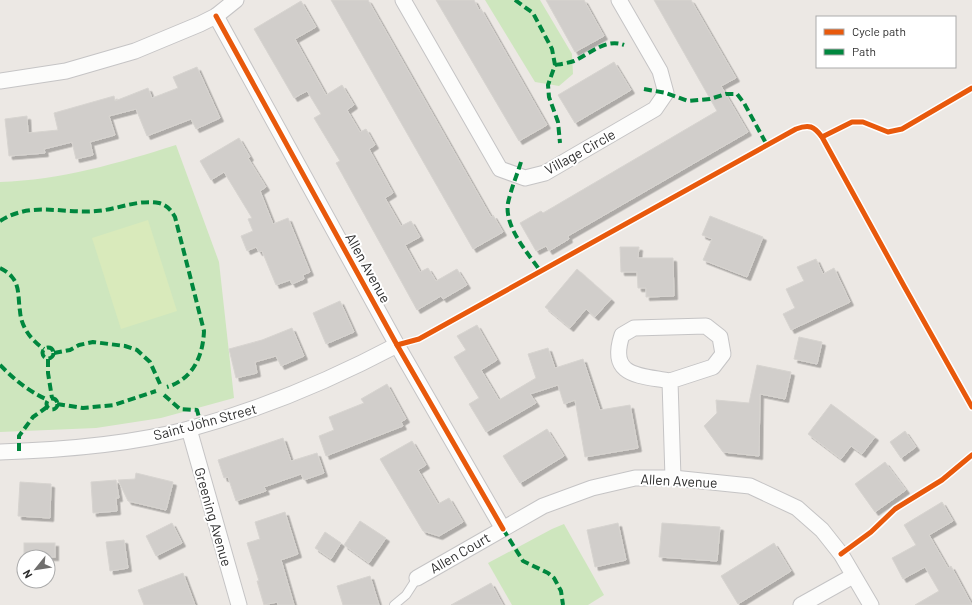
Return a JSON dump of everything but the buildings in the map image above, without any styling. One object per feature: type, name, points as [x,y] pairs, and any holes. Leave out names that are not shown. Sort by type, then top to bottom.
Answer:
[{"type":"street","points":[[0,81],[66,70],[135,51],[216,16],[236,0]]},
{"type":"street","name":"Village Circle","points":[[403,0],[500,169],[525,178],[545,173],[656,108],[666,93],[660,71],[619,0]]},
{"type":"street","name":"Allen Avenue","points":[[216,16],[397,345],[503,529],[543,506],[592,488],[634,478],[673,478],[750,486],[797,508],[822,530],[841,554],[870,605]]},
{"type":"street","points":[[706,326],[719,336],[723,354],[713,367],[670,381],[628,373],[619,361],[618,347],[622,335],[634,328],[706,326]]},
{"type":"street","name":"Saint John Street","points":[[0,452],[38,451],[123,442],[188,429],[266,405],[344,373],[397,345]]},
{"type":"street","points":[[670,381],[673,478]]},
{"type":"street","name":"Greening Avenue","points":[[188,429],[239,605]]},
{"type":"street","name":"Allen Court","points":[[417,578],[503,529]]},
{"type":"street","points":[[801,605],[853,576]]},
{"type":"lane","points":[[394,605],[406,595],[417,578]]},
{"type":"green space","points":[[485,0],[540,0],[572,54],[573,74],[559,86],[535,82]]},
{"type":"green space","points":[[176,145],[219,262],[234,398],[161,418],[96,428],[0,432],[0,182],[23,181],[90,170]]},
{"type":"green space","points":[[148,220],[177,311],[121,329],[92,238]]},
{"type":"green space","points":[[564,524],[604,595],[588,605],[512,605],[488,563]]},
{"type":"marked path","points":[[515,0],[533,13],[552,49],[555,65],[548,85],[549,97],[558,122],[560,143]]},
{"type":"marked path","points":[[555,65],[574,61],[604,45],[617,43],[624,45]]},
{"type":"marked path","points":[[644,89],[666,93],[688,101],[710,99],[726,94],[737,94],[744,103],[767,145]]},
{"type":"marked path","points":[[521,162],[509,198],[508,212],[513,230],[541,272]]},
{"type":"marked path","points":[[0,221],[23,211],[35,210],[96,211],[143,202],[159,203],[168,208],[175,217],[204,331],[199,358],[195,365],[184,378],[167,387]]},
{"type":"marked path","points":[[0,268],[15,281],[22,322],[35,342],[44,349]]},
{"type":"marked path","points":[[54,353],[70,350],[79,345],[93,342],[125,346],[137,350],[150,362],[160,384]]},
{"type":"marked path","points":[[48,347],[52,349],[54,353],[52,357],[48,359],[44,357],[42,353],[44,349],[48,347]]},
{"type":"marked path","points":[[48,359],[48,373],[52,398]]},
{"type":"marked path","points":[[0,365],[22,385],[48,400]]},
{"type":"marked path","points":[[57,404],[83,408],[114,405],[156,391]]},
{"type":"marked path","points":[[164,395],[180,409],[197,410],[201,425]]},
{"type":"marked path","points":[[52,398],[56,400],[58,404],[56,408],[52,410],[48,408],[46,404],[48,400],[52,398]]},
{"type":"marked path","points":[[19,451],[19,436],[33,417],[47,407]]},
{"type":"marked path","points":[[503,529],[523,561],[548,573],[554,578],[561,591],[563,605]]},
{"type":"cycle path","points":[[216,16],[397,345],[503,529]]},
{"type":"cycle path","points":[[822,137],[852,122],[863,122],[888,132],[902,129],[972,88]]},
{"type":"cycle path","points":[[397,345],[419,339],[796,129],[808,126],[814,128],[822,137],[972,407]]},
{"type":"cycle path","points":[[841,554],[871,532],[895,509],[942,480],[972,455]]}]
